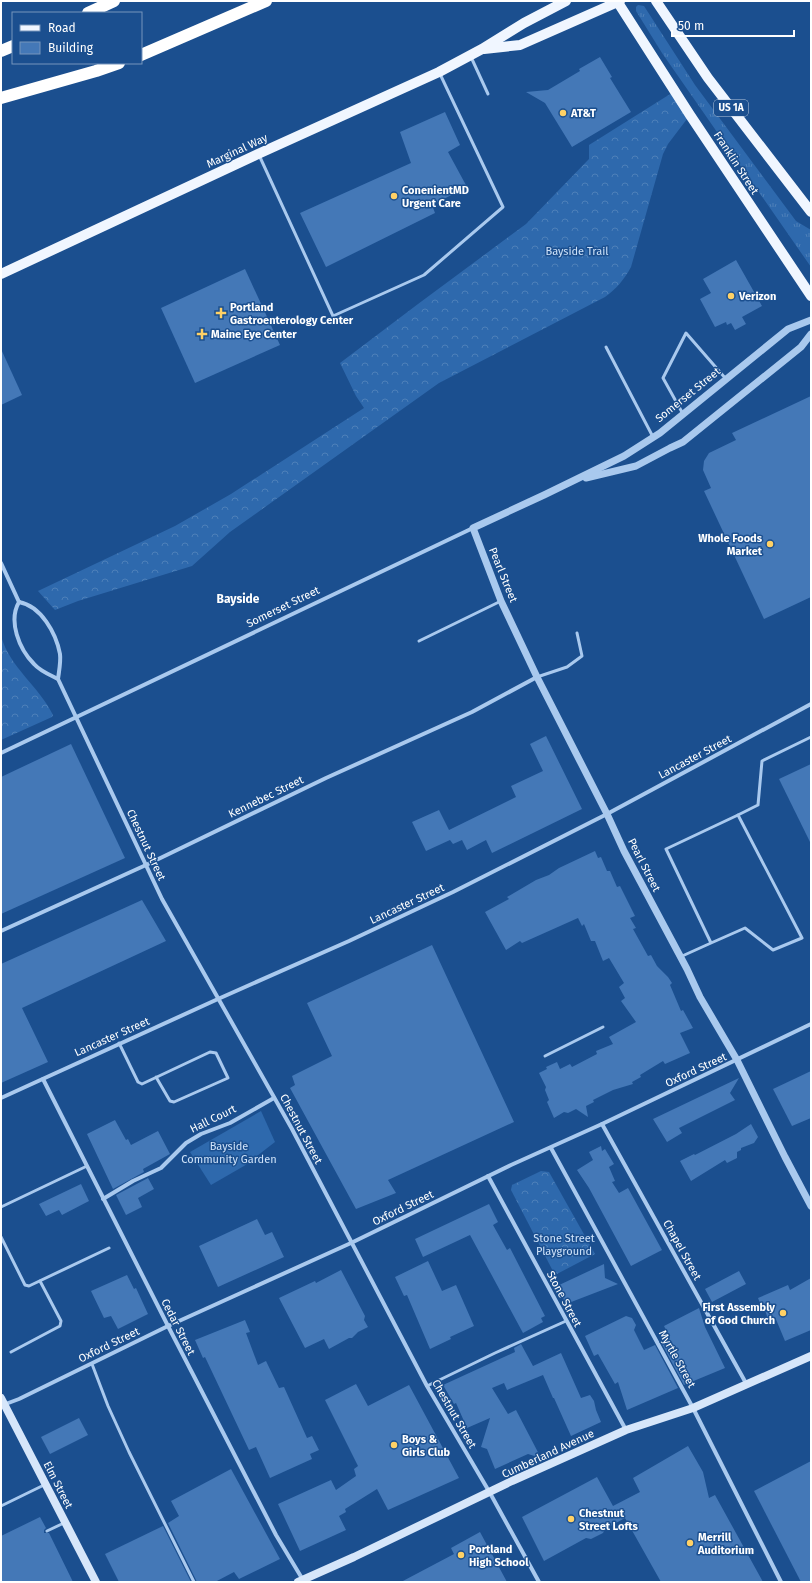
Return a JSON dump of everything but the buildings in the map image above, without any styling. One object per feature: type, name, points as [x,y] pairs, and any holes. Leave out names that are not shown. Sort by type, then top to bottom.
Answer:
[{"type":"highway","points":[[90,12],[114,1]]},
{"type":"highway","points":[[142,55],[266,1]]},
{"type":"highway","points":[[1,51],[12,46]]},
{"type":"highway","points":[[1,98],[116,64]]},
{"type":"main road","name":"Marginal Way","points":[[1,274],[258,154],[439,72],[482,50],[524,23],[566,1]]},
{"type":"main road","name":"Marginal Way","points":[[482,50],[520,45],[618,1]]},
{"type":"main road","name":"Franklin Street","points":[[618,1],[690,115],[811,296]]},
{"type":"main road","name":"US 1A","points":[[656,1],[708,78],[811,212]]},
{"type":"main road","name":"Cumberland Avenue","points":[[301,1581],[490,1493],[512,1481],[626,1430],[693,1408],[811,1356]]},
{"type":"main road","name":"Elm Street","points":[[2,1403],[46,1484],[96,1582]]},
{"type":"street","name":"Somerset Street","points":[[1,753],[624,456],[653,437],[683,414],[788,328],[811,320]]},
{"type":"street","name":"Somerset Street","points":[[574,481],[636,466],[683,442],[801,347],[811,334]]},
{"type":"street","name":"Pearl Street","points":[[473,528],[501,601],[537,678],[607,814],[624,851],[700,997],[737,1060],[784,1157],[811,1206]]},
{"type":"street","points":[[1,562],[19,602]]},
{"type":"street","points":[[19,602],[35,608],[52,632],[60,654],[58,679],[34,664],[20,642],[14,620],[16,608],[19,602]]},
{"type":"street","name":"Kennebec Street","points":[[1,932],[146,865],[326,778],[472,712],[537,678]]},
{"type":"street","name":"Chestnut Street","points":[[58,679],[162,899],[274,1098],[427,1386],[490,1493],[539,1582]]},
{"type":"street","name":"Lancaster Street","points":[[1,1098],[119,1043],[349,941],[439,899],[607,814],[811,704]]},
{"type":"street","name":"Oxford Street","points":[[2,1403],[92,1364],[168,1326],[351,1243],[488,1176],[602,1124],[811,1024]]},
{"type":"street","name":"Cedar Street","points":[[43,1079],[168,1326],[301,1581]]},
{"type":"street","name":"Hall Court","points":[[103,1199],[134,1180],[161,1168],[186,1142],[201,1134],[230,1123],[274,1098]]},
{"type":"street","name":"Chapel Street","points":[[602,1124],[747,1385]]},
{"type":"street","name":"Myrtle Street","points":[[551,1148],[693,1408],[782,1582]]},
{"type":"street","name":"Stone Street","points":[[488,1176],[626,1430]]},
{"type":"lane","points":[[471,56],[488,94]]},
{"type":"lane","points":[[258,154],[333,316],[424,275],[503,207],[439,72]]},
{"type":"lane","points":[[683,414],[663,378],[686,334],[726,379]]},
{"type":"lane","points":[[606,347],[653,437]]},
{"type":"lane","points":[[419,641],[501,601]]},
{"type":"lane","points":[[537,678],[567,667],[582,656],[577,633]]},
{"type":"lane","points":[[711,943],[666,849],[758,805],[762,761],[811,737]]},
{"type":"lane","points":[[680,957],[745,928],[773,950],[802,938],[738,815]]},
{"type":"lane","points":[[545,1056],[603,1027]]},
{"type":"lane","points":[[119,1043],[138,1082],[142,1084],[156,1077],[210,1052],[216,1053],[228,1078],[174,1102],[170,1101],[156,1077]]},
{"type":"lane","points":[[1,1207],[87,1166]]},
{"type":"lane","points":[[1,1237],[25,1285],[29,1286],[109,1248]]},
{"type":"lane","points":[[11,1352],[60,1326],[61,1321],[40,1281]]},
{"type":"lane","points":[[427,1386],[495,1353],[566,1322]]},
{"type":"lane","points":[[92,1364],[108,1406],[129,1452],[194,1582]]},
{"type":"lane","points":[[1,1506],[46,1484]]},
{"type":"lane","points":[[47,1531],[66,1523]]},
{"type":"green space","points":[[638,5],[644,6],[695,85],[796,221],[811,230],[811,267],[662,53],[636,11],[636,7]]},
{"type":"green space","name":"Bayside Trail","points":[[675,91],[690,115],[668,144],[663,154],[631,267],[623,280],[609,294],[439,383],[230,532],[192,566],[78,601],[55,610],[38,591],[175,526],[231,494],[364,408],[356,396],[340,363],[526,224],[589,159],[589,145]]},
{"type":"green space","points":[[1,636],[11,658],[40,695],[53,715],[52,717],[1,740]]},
{"type":"green space","name":"Bayside Community Garden","points":[[261,1111],[275,1142],[244,1166],[211,1185],[190,1152]]},
{"type":"green space","name":"Stone Street Playground","points":[[541,1171],[549,1172],[595,1254],[555,1275],[511,1190],[512,1185]]},
{"type":"place","name":"AT&T","points":[[563,113]]},
{"type":"place","name":"ConenientMD Urgent Care","points":[[394,196]]},
{"type":"place","name":"Verizon","points":[[731,296]]},
{"type":"place","name":"Portland Gastroenterology Center","points":[[221,313]]},
{"type":"place","name":"Maine Eye Center","points":[[202,334]]},
{"type":"place","name":"Whole Foods Market","points":[[770,544]]},
{"type":"place","name":"First Assembly of God Church","points":[[783,1313]]},
{"type":"place","name":"Boys & Girls Club","points":[[394,1445]]},
{"type":"place","name":"Chestnut Street Lofts","points":[[571,1519]]},
{"type":"place","name":"Merrill Auditorium","points":[[690,1543]]},
{"type":"place","name":"Portland High School","points":[[461,1555]]},
{"type":"district","name":"Bayside","points":[[238,599]]}]
